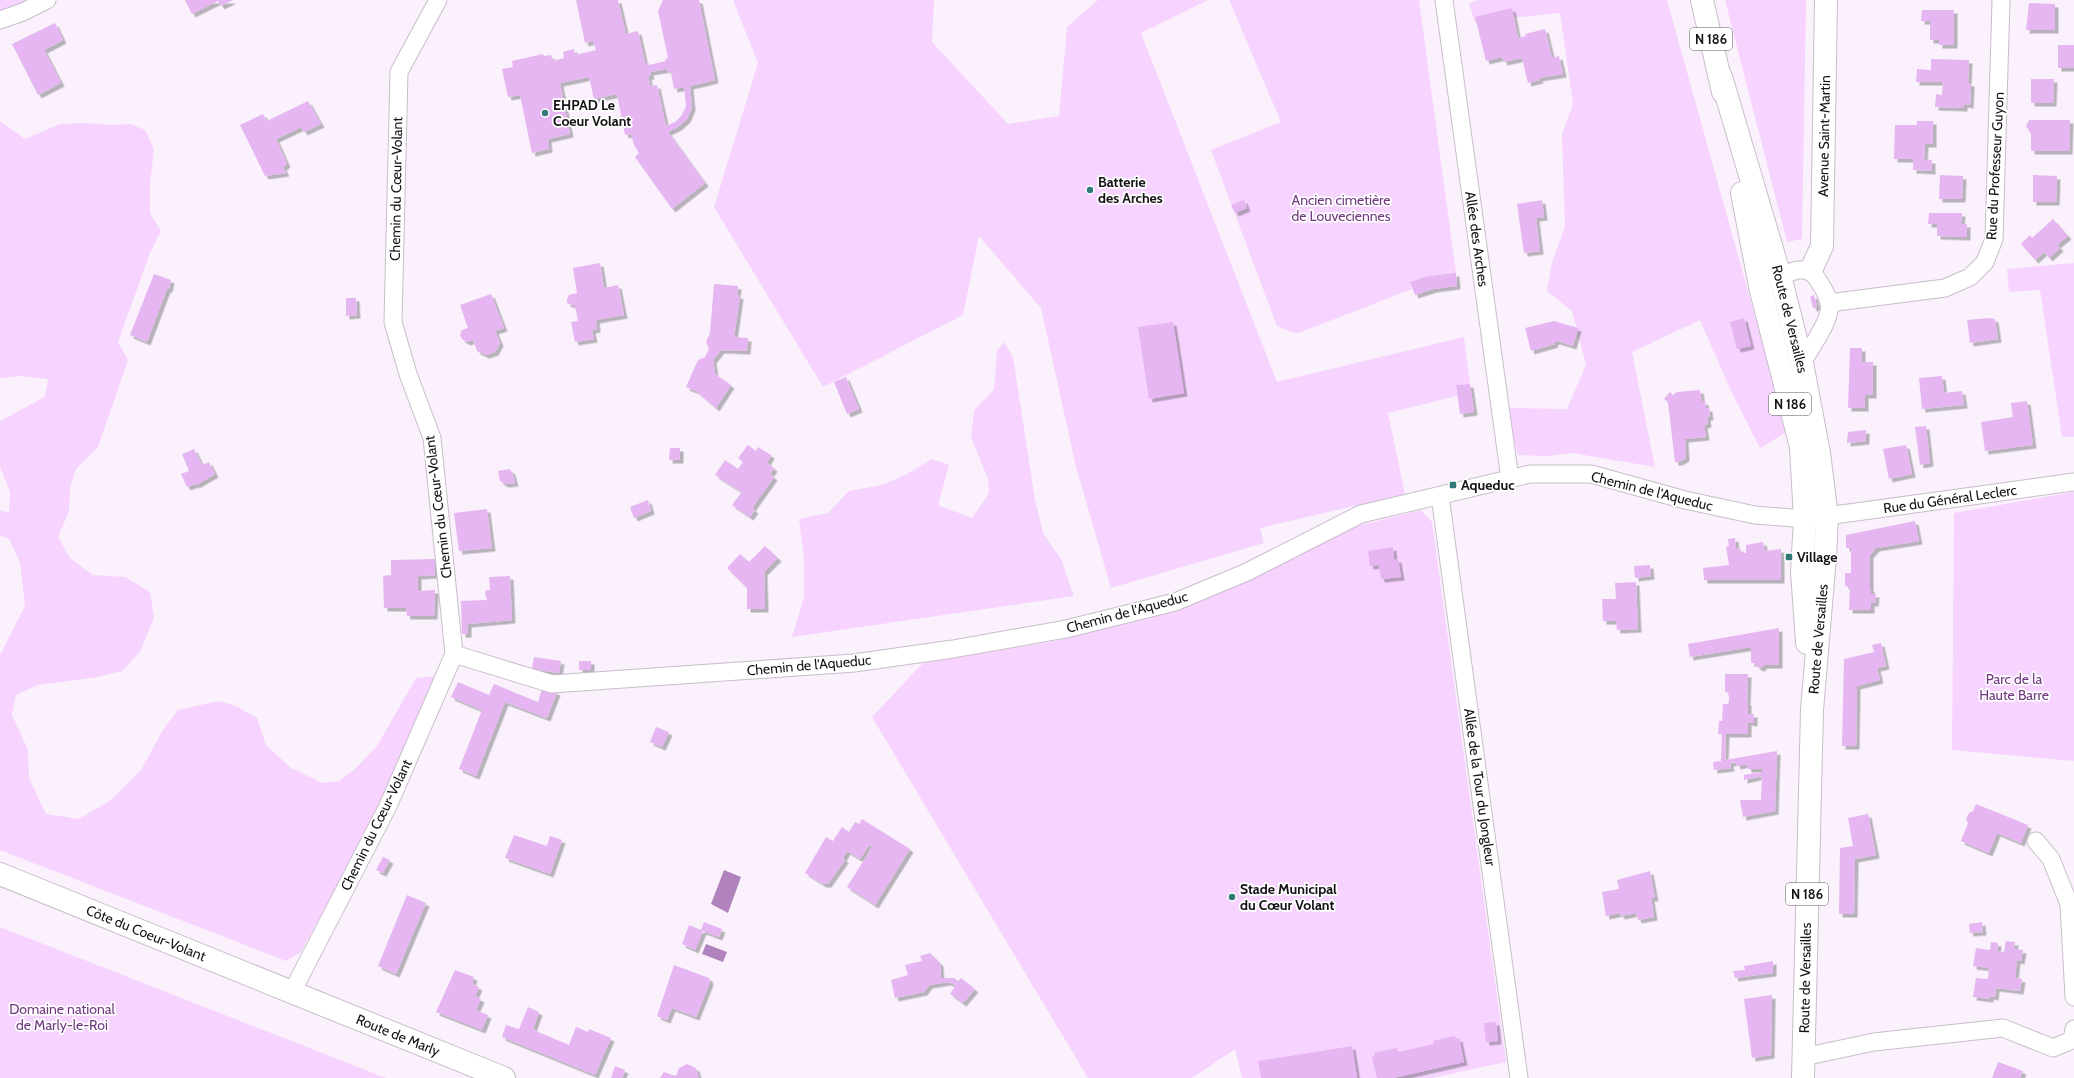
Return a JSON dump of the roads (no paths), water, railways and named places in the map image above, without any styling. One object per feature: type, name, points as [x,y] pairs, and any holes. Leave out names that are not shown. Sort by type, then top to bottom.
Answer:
[{"type":"main road","name":"Route de Versailles","points":[[1702,0],[1721,77],[1780,276],[1802,363],[1819,453],[1827,517],[1812,710],[1803,1068]]},
{"type":"main road","name":"Avenue Saint-Martin","points":[[1810,270],[1822,246],[1826,0]]},
{"type":"main road","name":"Route de Versailles","points":[[1721,77],[1761,291],[1800,447],[1805,519],[1802,571],[1812,710]]},
{"type":"main road","points":[[1761,291],[1780,276]]},
{"type":"main road","name":"Côte du Coeur-Volant","points":[[0,874],[292,992]]},
{"type":"main road","name":"Route de Marly","points":[[292,992],[504,1078]]},
{"type":"street","points":[[0,20],[23,12],[47,0]]},
{"type":"street","name":"Chemin du Cœur-Volant","points":[[292,992],[388,806],[454,654],[432,438],[408,374],[393,322],[399,72],[438,0]]},
{"type":"street","name":"Allée des Arches","points":[[1444,0],[1510,479]]},
{"type":"street","name":"Rue du Professeur Guyon","points":[[1829,303],[1945,288],[1970,277],[1985,262],[1994,239],[2001,0]]},
{"type":"street","points":[[1780,276],[1797,270],[1810,270],[1820,282],[1829,303],[1826,322],[1802,363]]},
{"type":"street","name":"Chemin de l'Aqueduc","points":[[454,654],[552,684],[854,663],[953,649],[1066,629],[1175,602],[1247,572],[1361,514],[1530,474],[1591,474],[1685,500],[1755,516],[1805,519],[1827,517]]},
{"type":"street","name":"Rue du Général Leclerc","points":[[1827,517],[2074,482]]},
{"type":"street","name":"Allée de la Tour du Jongleur","points":[[1440,496],[1519,1078]]},
{"type":"street","points":[[2036,841],[2051,859],[2069,904],[2074,997]]},
{"type":"street","points":[[1803,1068],[1874,1042],[2003,1028],[2053,1048],[2072,1040],[2074,1029]]},
{"type":"place","name":"EHPAD Le Coeur Volant","points":[[545,113]]},
{"type":"place","name":"Batterie des Arches","points":[[1090,190]]},
{"type":"place","name":"Aqueduc","points":[[1453,485]]},
{"type":"place","name":"Village","points":[[1789,557]]},
{"type":"place","name":"Stade Municipal du Cœur Volant","points":[[1232,897]]},
{"type":"park label","name":"Ancien cimetière de Louveciennes","points":[[1341,208]]},
{"type":"park label","name":"Parc de la Haute Barre","points":[[2014,688]]},
{"type":"park label","name":"Domaine national de Marly-le-Roi","points":[[62,1018]]}]
